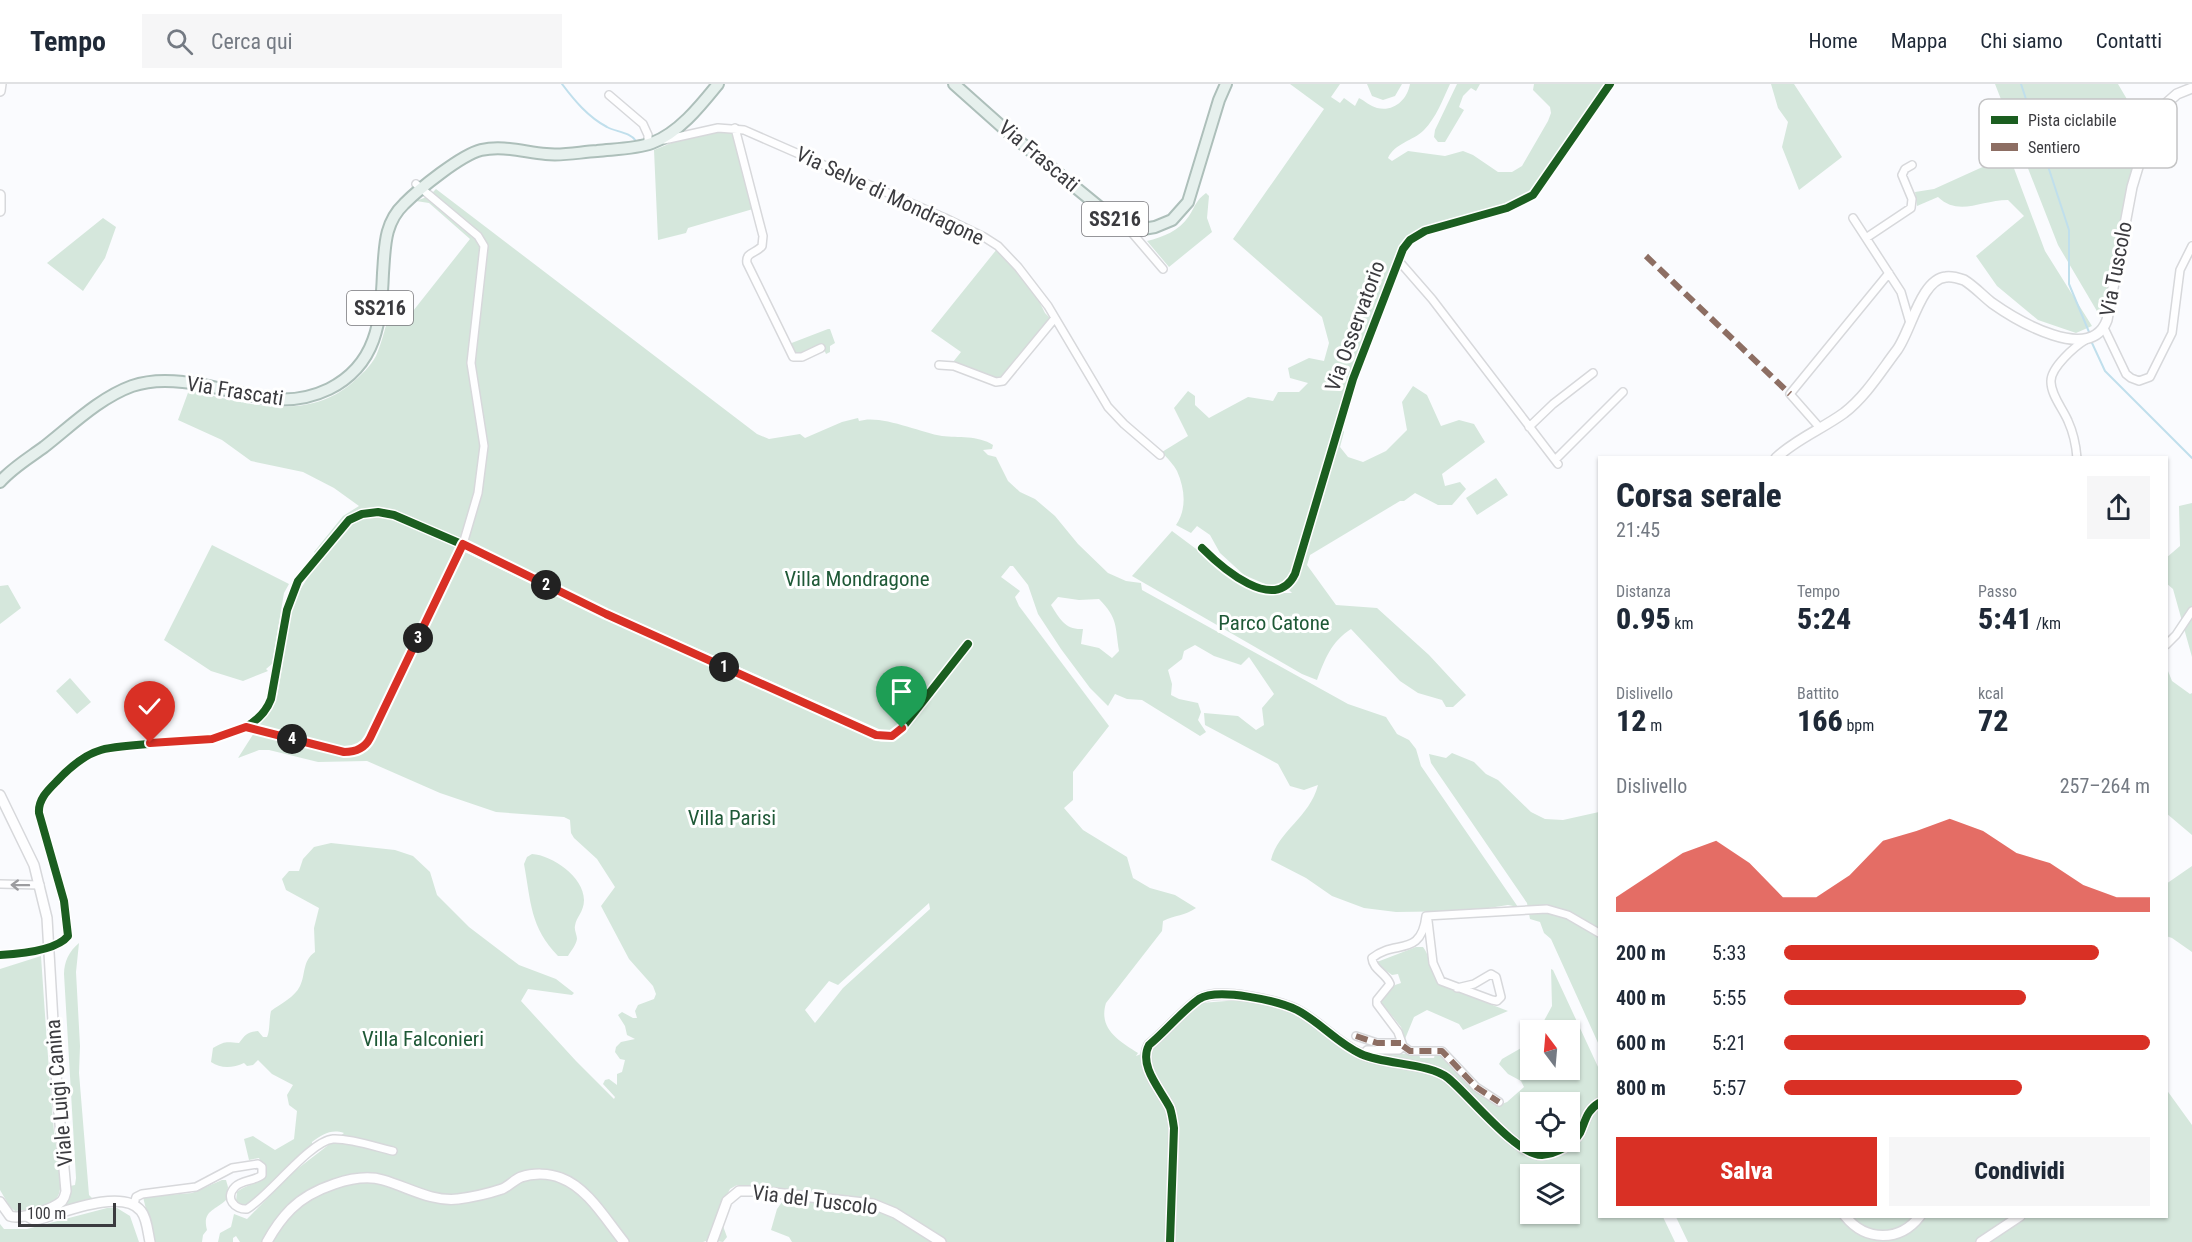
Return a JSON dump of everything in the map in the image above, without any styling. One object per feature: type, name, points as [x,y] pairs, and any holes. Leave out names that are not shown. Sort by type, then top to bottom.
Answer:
[{"type":"main road","name":"Via Frascati","points":[[0,482],[99,404],[138,384],[162,381],[188,382],[281,401],[311,397],[346,379],[364,361],[372,344],[380,310],[385,244],[389,226],[399,209],[419,187],[463,158],[480,150],[506,148],[555,154],[648,144],[676,129],[718,84]]},
{"type":"main road","name":"Via Frascati","points":[[954,84],[1009,133],[1092,201],[1126,225]]},
{"type":"main road","name":"SS216","points":[[1126,225],[1145,229],[1157,226],[1174,218],[1185,207],[1192,194],[1205,143],[1226,84]]},
{"type":"street","points":[[0,91],[1,84]]},
{"type":"street","name":"Via Osservatorio","points":[[1202,548],[1223,567],[1261,589],[1271,591],[1287,585],[1293,578],[1353,379],[1406,244],[1425,231],[1508,208],[1533,195],[1610,84]]},
{"type":"street","name":"Via Tuscolo","points":[[2171,99],[2192,88]]},
{"type":"street","points":[[609,95],[643,124],[648,135],[648,144]]},
{"type":"street","points":[[735,128],[763,236],[761,248],[748,254],[747,263],[793,357],[802,357],[821,348]]},
{"type":"street","name":"Via Selve di Mondragone","points":[[648,144],[709,129],[735,128],[852,176],[984,237],[1004,251],[1056,318],[1108,407],[1160,455]]},
{"type":"street","points":[[1866,238],[1911,208],[1911,197],[1902,175],[1905,169],[1912,165]]},
{"type":"street","name":"Via Tuscolo","points":[[1779,456],[1841,415],[1860,398],[1900,345],[1930,286],[1940,278],[1952,277],[1966,281],[1991,302],[2031,326],[2067,338],[2088,338],[2104,328],[2138,168]]},
{"type":"street","points":[[246,727],[344,752],[366,745],[463,544],[478,493],[483,462],[483,440],[471,363],[484,246],[478,236],[419,187]]},
{"type":"street","points":[[0,195],[0,211]]},
{"type":"street","points":[[1853,218],[1905,300],[1911,325]]},
{"type":"street","name":"Via Frascati","points":[[1126,225],[1162,270]]},
{"type":"street","points":[[2104,328],[2128,376],[2139,381],[2150,376],[2172,333],[2179,275],[2192,246]]},
{"type":"street","points":[[1398,260],[1432,299],[1557,462],[1623,392]]},
{"type":"street","points":[[1820,428],[1790,394],[1889,273]]},
{"type":"street","points":[[939,364],[954,366],[996,382],[1003,381],[1056,318]]},
{"type":"street","points":[[2077,456],[2071,428],[2052,389],[2051,379],[2069,353],[2088,338]]},
{"type":"street","points":[[1529,427],[1553,404],[1593,373]]},
{"type":"street","points":[[0,955],[24,954],[50,946],[66,939],[69,932],[64,901],[39,813],[40,803],[49,789],[78,762],[99,751],[150,743],[212,739],[246,727],[263,714],[271,699],[287,610],[297,583],[349,520],[365,513],[387,513],[463,544],[606,614],[880,736],[892,736],[898,732],[968,644]]},
{"type":"street","points":[[2168,643],[2179,632],[2192,611]]},
{"type":"street","name":"Viale Luigi Canina","points":[[0,795],[32,861],[48,922],[66,1191],[58,1204],[27,1216]]},
{"type":"street","points":[[0,884],[40,885]]},
{"type":"street","points":[[1426,916],[1547,909],[1565,914],[1598,932]]},
{"type":"street","points":[[1426,916],[1430,932],[1431,956],[1442,981],[1457,988],[1492,1000],[1497,1001],[1501,997],[1496,977],[1491,974],[1474,984],[1457,988]]},
{"type":"street","points":[[1362,1054],[1367,1050],[1399,1050],[1402,1045],[1398,1032],[1377,1004],[1378,997],[1390,984],[1374,966],[1372,958],[1416,941],[1423,933],[1426,916]]},
{"type":"street","points":[[1170,1242],[1174,1128],[1171,1111],[1147,1068],[1146,1051],[1201,998],[1215,994],[1273,1001],[1298,1011],[1343,1044],[1362,1054],[1391,1063],[1435,1070],[1516,1144],[1535,1154],[1552,1153],[1569,1145],[1581,1130],[1586,1115],[1598,1104]]},
{"type":"street","points":[[1356,1036],[1377,1043],[1402,1045],[1410,1051],[1442,1051],[1476,1087],[1499,1102]]},
{"type":"street","points":[[134,1204],[136,1197],[142,1194],[195,1187],[231,1168],[258,1164],[262,1167],[262,1175],[237,1185],[231,1193],[235,1207],[240,1210],[248,1209],[296,1164],[325,1141],[337,1139],[393,1151]]},
{"type":"street","points":[[267,1242],[289,1210],[296,1204],[348,1180],[371,1178],[384,1180],[422,1195],[453,1200],[480,1196],[506,1187],[520,1177],[538,1174],[559,1177],[578,1186],[624,1242]]},
{"type":"street","name":"Via del Tuscolo","points":[[712,1242],[727,1201],[739,1191],[758,1191],[873,1204],[895,1213],[941,1242]]},
{"type":"street","points":[[0,1202],[12,1217],[27,1216],[34,1220],[114,1200],[134,1204],[144,1215],[150,1242]]},
{"type":"street","points":[[1846,1218],[1864,1236],[1890,1241],[1907,1233],[1918,1218]]},
{"type":"street","points":[[1981,1242],[2017,1218]]},
{"type":"green space","name":"Parco Catone","points":[[1290,84],[1340,84],[1331,97],[1340,103],[1344,98],[1355,106],[1359,98],[1374,107],[1383,109],[1399,104],[1410,84],[1450,84],[1428,125],[1420,134],[1395,149],[1388,158],[1392,161],[1408,151],[1445,156],[1463,151],[1498,172],[1512,172],[1522,166],[1551,113],[1550,107],[1533,90],[1534,84],[1605,84],[1538,183],[1527,195],[1510,204],[1422,228],[1409,235],[1402,243],[1359,350],[1336,419],[1344,432],[1340,447],[1348,457],[1363,462],[1386,451],[1407,430],[1402,402],[1413,386],[1427,395],[1441,426],[1459,420],[1474,424],[1485,442],[1442,474],[1445,486],[1460,482],[1466,489],[1452,505],[1438,505],[1415,493],[1310,555],[1307,565],[1336,605],[1377,608],[1429,655],[1466,695],[1453,707],[1446,707],[1442,700],[1418,693],[1400,681],[1351,629],[1334,645],[1317,680],[1302,674],[1132,576],[1172,531],[1235,578],[1262,593],[1292,593],[1283,584],[1272,587],[1244,575],[1220,553],[1210,535],[1197,526],[1191,533],[1176,525],[1183,506],[1182,485],[1176,469],[1162,452],[1188,436],[1174,408],[1188,391],[1195,396],[1195,405],[1209,418],[1248,397],[1273,401],[1278,392],[1299,392],[1308,383],[1290,378],[1288,368],[1309,358],[1324,361],[1329,343],[1322,317],[1233,239],[1324,109]]},
{"type":"green space","points":[[1367,84],[1402,84],[1395,96],[1383,100],[1372,96]]},
{"type":"green space","points":[[1457,84],[1480,84],[1476,91],[1471,88],[1463,96],[1459,107],[1464,110],[1445,142],[1438,142],[1434,137],[1435,130]]},
{"type":"green space","points":[[1771,84],[1794,84],[1842,157],[1799,190],[1782,147],[1788,122],[1778,108]]},
{"type":"green space","points":[[1995,84],[2118,84],[2127,99],[2001,99]]},
{"type":"green space","points":[[721,130],[733,131],[753,209],[688,228],[686,233],[658,240],[654,150],[681,139]]},
{"type":"green space","points":[[1980,168],[2014,168],[2045,251],[2092,326],[2076,333],[2038,320],[1997,286],[1976,256],[2024,216],[2008,200],[1962,207],[1946,203],[1938,197],[1917,206],[1915,192],[1934,189]]},
{"type":"green space","points":[[2028,168],[2132,168],[2101,318],[2058,245]]},
{"type":"green space","points":[[436,189],[757,434],[769,439],[800,434],[805,438],[842,422],[858,418],[859,421],[868,419],[900,424],[942,436],[974,438],[993,445],[992,449],[983,450],[988,455],[996,457],[1008,481],[1055,516],[1078,544],[1108,573],[1126,581],[1141,583],[1142,590],[1348,704],[1386,717],[1397,734],[1409,740],[1416,749],[1421,766],[1518,907],[1508,905],[1469,911],[1396,912],[1364,908],[1332,896],[1306,878],[1271,860],[1280,841],[1308,806],[1318,785],[1304,790],[1290,786],[1278,764],[1205,725],[1204,713],[1238,716],[1256,730],[1264,725],[1262,708],[1274,694],[1249,657],[1241,665],[1214,656],[1195,645],[1184,651],[1182,659],[1168,670],[1172,684],[1171,695],[1198,703],[1201,712],[1198,720],[1206,732],[1200,736],[1142,700],[1127,699],[1115,694],[1108,706],[1090,688],[1061,649],[1038,614],[1028,585],[1013,566],[1010,566],[1001,577],[1020,591],[1015,597],[1019,606],[1109,726],[1073,772],[1073,800],[1064,808],[1083,830],[1127,857],[1133,878],[1150,888],[1175,895],[1196,908],[1163,921],[1162,931],[1106,1003],[1105,1020],[1117,1039],[1138,1053],[1136,1056],[1151,1050],[1201,1003],[1239,1000],[1289,1009],[1355,1056],[1419,1053],[1420,1058],[1434,1058],[1435,1054],[1447,1056],[1486,1095],[1485,1098],[1497,1106],[1507,1102],[1524,1087],[1521,1081],[1508,1074],[1499,1064],[1502,1059],[1520,1049],[1520,1080],[1580,1080],[1580,1028],[1598,1067],[1598,1218],[1663,1218],[1675,1242],[792,1242],[789,1237],[771,1230],[777,1209],[785,1198],[755,1194],[750,1186],[737,1185],[730,1189],[717,1217],[727,1237],[723,1242],[709,1240],[703,1242],[626,1242],[618,1229],[611,1234],[619,1242],[240,1242],[236,1236],[233,1242],[218,1242],[220,1233],[231,1227],[234,1214],[247,1219],[292,1173],[344,1133],[327,1133],[312,1142],[312,1148],[248,1205],[240,1205],[236,1201],[237,1192],[257,1182],[266,1173],[259,1158],[249,1160],[244,1139],[253,1136],[275,1150],[294,1139],[297,1111],[289,1105],[287,1095],[293,1085],[272,1074],[258,1060],[253,1065],[247,1066],[244,1063],[236,1066],[219,1066],[211,1062],[213,1048],[226,1042],[239,1043],[247,1034],[254,1031],[267,1037],[271,1011],[298,990],[308,959],[315,952],[314,928],[319,908],[286,890],[282,879],[289,871],[299,871],[303,859],[314,847],[331,843],[395,850],[413,856],[430,872],[437,895],[469,927],[519,965],[556,979],[574,993],[572,995],[528,989],[521,1001],[614,1099],[615,1097],[603,1084],[609,1079],[617,1085],[617,1074],[622,1072],[625,1060],[620,1059],[615,1052],[616,1047],[621,1042],[635,1039],[627,1035],[625,1026],[618,1015],[622,1012],[637,1018],[635,1011],[638,1005],[654,999],[656,994],[653,986],[629,959],[601,906],[615,887],[597,859],[574,838],[571,833],[570,820],[564,817],[496,812],[440,793],[367,761],[318,762],[269,750],[259,750],[238,758],[277,697],[293,601],[320,560],[314,552],[343,516],[359,506],[334,488],[303,472],[251,461],[222,440],[178,420],[189,390],[252,404],[294,406],[314,403],[334,395],[352,383],[376,356],[392,303],[413,311],[470,239],[429,203],[416,201],[429,196]],"holes":[[[1058,597],[1079,600],[1099,599],[1113,617],[1119,651],[1112,658],[1099,648],[1081,644],[1083,629],[1067,626],[1051,605]],[[929,903],[930,909],[843,988],[815,1023],[805,1010],[829,981],[838,985]]]},
{"type":"green space","points":[[1206,193],[1209,196],[1207,218],[1212,232],[1169,267],[1147,241],[1165,235],[1180,226]]},
{"type":"green space","points":[[103,218],[116,227],[105,258],[83,291],[47,263]]},
{"type":"green space","points":[[997,249],[1010,260],[1034,291],[1050,318],[1001,380],[953,362],[961,352],[931,331]]},
{"type":"green space","points":[[828,329],[835,343],[830,346],[830,352],[826,354],[822,345],[795,356],[789,344]]},
{"type":"green space","points":[[1496,478],[1508,495],[1477,515],[1466,498]]},
{"type":"green space","points":[[2192,503],[2192,657],[2173,589],[2168,585],[2168,556],[2180,546],[2179,506]]},
{"type":"green space","points":[[212,545],[289,584],[284,593],[272,664],[266,669],[268,671],[243,681],[211,671],[164,640]]},
{"type":"green space","points":[[8,585],[21,608],[0,624],[0,586]]},
{"type":"green space","points":[[2168,671],[2172,681],[2190,694],[2192,693],[2192,835],[2168,815]]},
{"type":"green space","points":[[70,678],[91,702],[77,714],[56,691]]},
{"type":"green space","points":[[1452,753],[1474,762],[1486,774],[1498,780],[1531,812],[1545,819],[1563,820],[1598,812],[1598,1043],[1551,939],[1544,933],[1540,922],[1530,919],[1527,903],[1431,763],[1429,754],[1446,758]]},
{"type":"green space","points":[[532,854],[549,858],[566,869],[583,891],[584,904],[575,928],[577,939],[568,956],[558,956],[549,945],[533,913],[524,864],[527,857]]},
{"type":"green space","points":[[2192,866],[2192,952],[2168,937],[2168,883]]},
{"type":"green space","points":[[79,943],[76,972],[80,1046],[79,1073],[89,1195],[93,1199],[57,1210],[70,1186],[75,1185],[76,1178],[64,974],[68,957]]},
{"type":"green space","points":[[1416,947],[1423,947],[1433,970],[1446,986],[1508,1011],[1463,1030],[1459,1024],[1427,1010],[1414,1017],[1405,1039],[1401,1027],[1380,1001],[1395,985],[1401,983],[1398,974],[1392,975],[1377,962]]},
{"type":"green space","points":[[41,956],[54,1132],[61,1182],[58,1196],[50,1204],[15,1211],[0,1190],[0,969]]},
{"type":"green space","points":[[1551,969],[1576,1020],[1544,1020],[1552,1006]]},
{"type":"green space","points":[[2168,1092],[2192,1125],[2192,1242],[1688,1242],[1676,1218],[2168,1218]]},
{"type":"green space","points":[[226,1180],[228,1187],[226,1200],[208,1215],[207,1230],[202,1242],[154,1242],[143,1197],[192,1193]]},
{"type":"green space","points":[[107,1208],[117,1208],[130,1216],[139,1242],[0,1242],[0,1224],[4,1229],[27,1229]]},
{"type":"waterway","points":[[562,84],[594,118],[636,141]]},
{"type":"waterway","points":[[2021,84],[2026,99]]},
{"type":"waterway","points":[[2049,168],[2069,230],[2069,284],[2089,332]]},
{"type":"waterway","points":[[2092,343],[2105,371],[2192,458]]},
{"type":"marked path","points":[[1646,256],[1790,394]]},
{"type":"marked path","points":[[1356,1036],[1377,1043],[1401,1043]]},
{"type":"marked path","points":[[1403,1046],[1410,1051],[1442,1051],[1476,1087],[1499,1102]]},
{"type":"cycle path","points":[[1202,548],[1222,566],[1248,583],[1262,589],[1275,590],[1286,585],[1295,574],[1353,379],[1403,249],[1410,240],[1425,231],[1507,208],[1533,195],[1610,84]]},
{"type":"cycle path","points":[[0,955],[26,953],[46,948],[68,936],[64,901],[39,813],[40,804],[46,792],[71,767],[94,752],[121,746],[196,741],[220,736],[242,729],[260,717],[271,699],[287,610],[298,581],[349,520],[362,514],[378,512],[394,515],[459,543],[606,614],[881,736],[892,736],[902,728],[968,644]]},
{"type":"cycle path","points":[[1170,1242],[1174,1128],[1170,1108],[1148,1069],[1146,1053],[1149,1045],[1186,1010],[1199,999],[1208,996],[1233,995],[1263,999],[1288,1006],[1305,1015],[1361,1054],[1440,1073],[1457,1086],[1507,1136],[1532,1153],[1547,1154],[1569,1145],[1580,1133],[1589,1113],[1598,1104]]},
{"type":"route","points":[[150,743],[212,739],[246,727],[344,752],[364,747],[368,743],[463,544],[606,614],[876,735],[892,736],[902,728]]},
{"type":"park label","name":"Villa Mondragone","points":[[857,579]]},
{"type":"park label","name":"Villa Parisi","points":[[732,818]]},
{"type":"park label","name":"Villa Falconieri","points":[[423,1039]]}]
